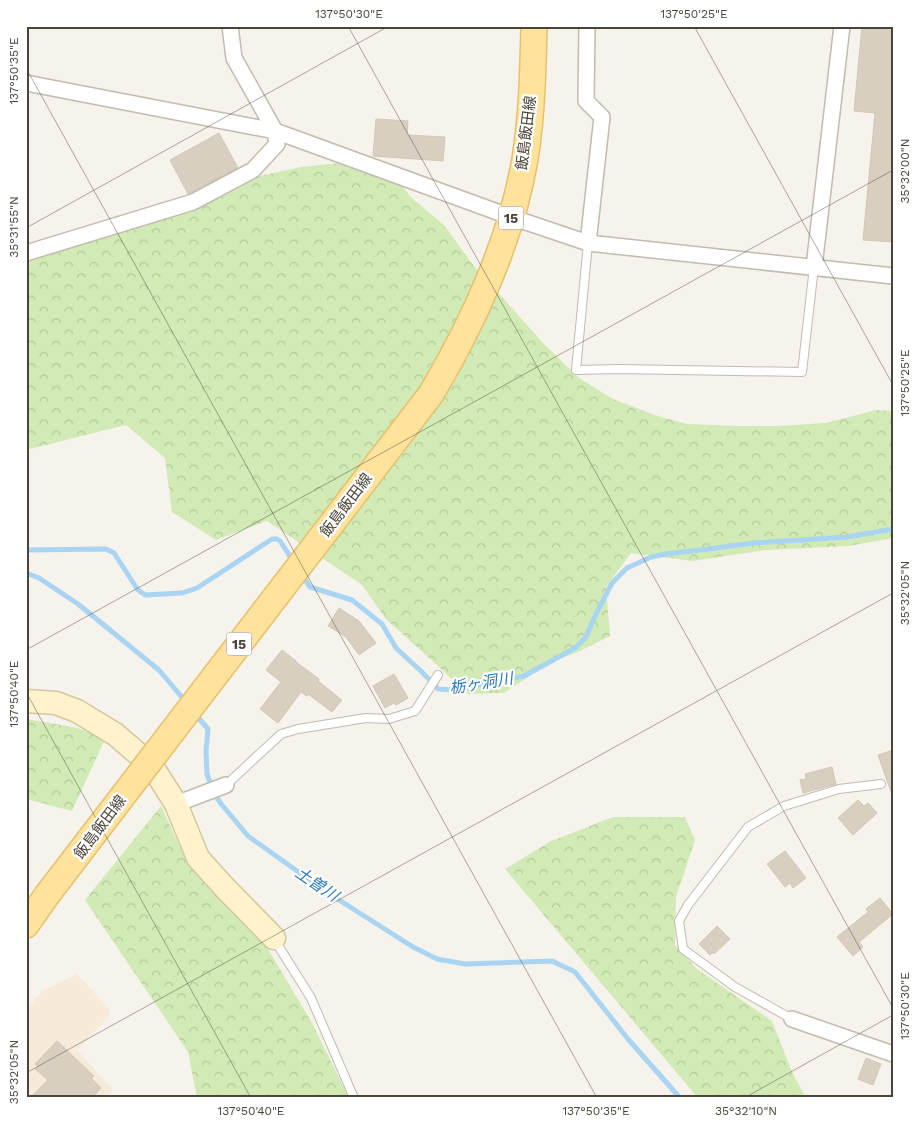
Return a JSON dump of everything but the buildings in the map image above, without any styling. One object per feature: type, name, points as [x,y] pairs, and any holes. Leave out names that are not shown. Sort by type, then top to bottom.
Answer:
[{"type":"main road","name":"飯島飯田線","points":[[26,925],[431,394],[453,356],[474,314],[512,217],[525,159],[533,72],[534,26]]},
{"type":"street","points":[[26,253],[193,202],[253,170],[277,144],[275,131],[234,58],[230,26]]},
{"type":"street","points":[[587,26],[586,101],[602,117],[588,243]]},
{"type":"street","points":[[814,267],[842,26]]},
{"type":"street","points":[[26,83],[275,131],[588,243],[893,276]]},
{"type":"street","points":[[26,701],[56,704],[76,711],[114,734],[152,766],[176,804],[198,858],[274,938]]},
{"type":"street","points":[[176,804],[226,785]]},
{"type":"street","points":[[792,1019],[893,1054]]},
{"type":"lane","points":[[588,243],[576,370],[802,372],[814,267]]},
{"type":"lane","points":[[226,785],[281,734],[298,729],[366,718],[389,718],[415,711],[438,675]]},
{"type":"lane","points":[[792,1019],[735,987],[683,949],[679,922],[688,905],[748,827],[784,806],[839,789],[881,784]]},
{"type":"lane","points":[[274,938],[311,998],[354,1098]]},
{"type":"shaded area","points":[[77,974],[109,1009],[110,1015],[77,1050],[113,1090],[106,1098],[26,1098],[26,1010],[43,991]]},
{"type":"green space","points":[[360,162],[389,170],[411,197],[445,226],[473,265],[545,345],[579,378],[613,399],[655,415],[687,424],[777,426],[826,423],[876,410],[893,411],[893,538],[849,546],[766,550],[693,561],[631,553],[606,587],[610,636],[578,652],[551,662],[504,693],[467,694],[386,619],[362,585],[267,521],[216,540],[172,512],[165,458],[126,425],[26,450],[26,249],[233,182],[301,167]]},
{"type":"green space","points":[[26,719],[73,727],[106,737],[72,811],[26,799]]},
{"type":"green space","points":[[161,806],[186,861],[266,946],[312,1023],[349,1098],[197,1098],[188,1052],[85,900]]},
{"type":"green space","points":[[613,817],[685,817],[695,840],[676,897],[675,945],[697,969],[772,1021],[792,1072],[806,1098],[698,1098],[505,869],[549,842]]},
{"type":"waterway","name":"栃ヶ洞川","points":[[302,575],[310,587],[352,600],[382,624],[396,648],[438,689],[454,690],[524,676],[575,648],[586,637],[612,583],[627,568],[651,557],[753,543],[847,537],[893,529]]},
{"type":"waterway","name":"栃ヶ洞川","points":[[26,550],[106,549],[114,553],[138,590],[145,595],[182,593],[197,588],[272,539],[280,541],[293,561]]},
{"type":"waterway","name":"土曽川","points":[[26,573],[39,578],[78,604],[159,670],[186,702]]},
{"type":"waterway","name":"土曽川","points":[[194,713],[208,729],[206,751],[207,774],[215,795],[248,836],[325,891],[413,947],[437,959],[465,964],[552,961],[575,972],[628,1039],[680,1098]]}]
